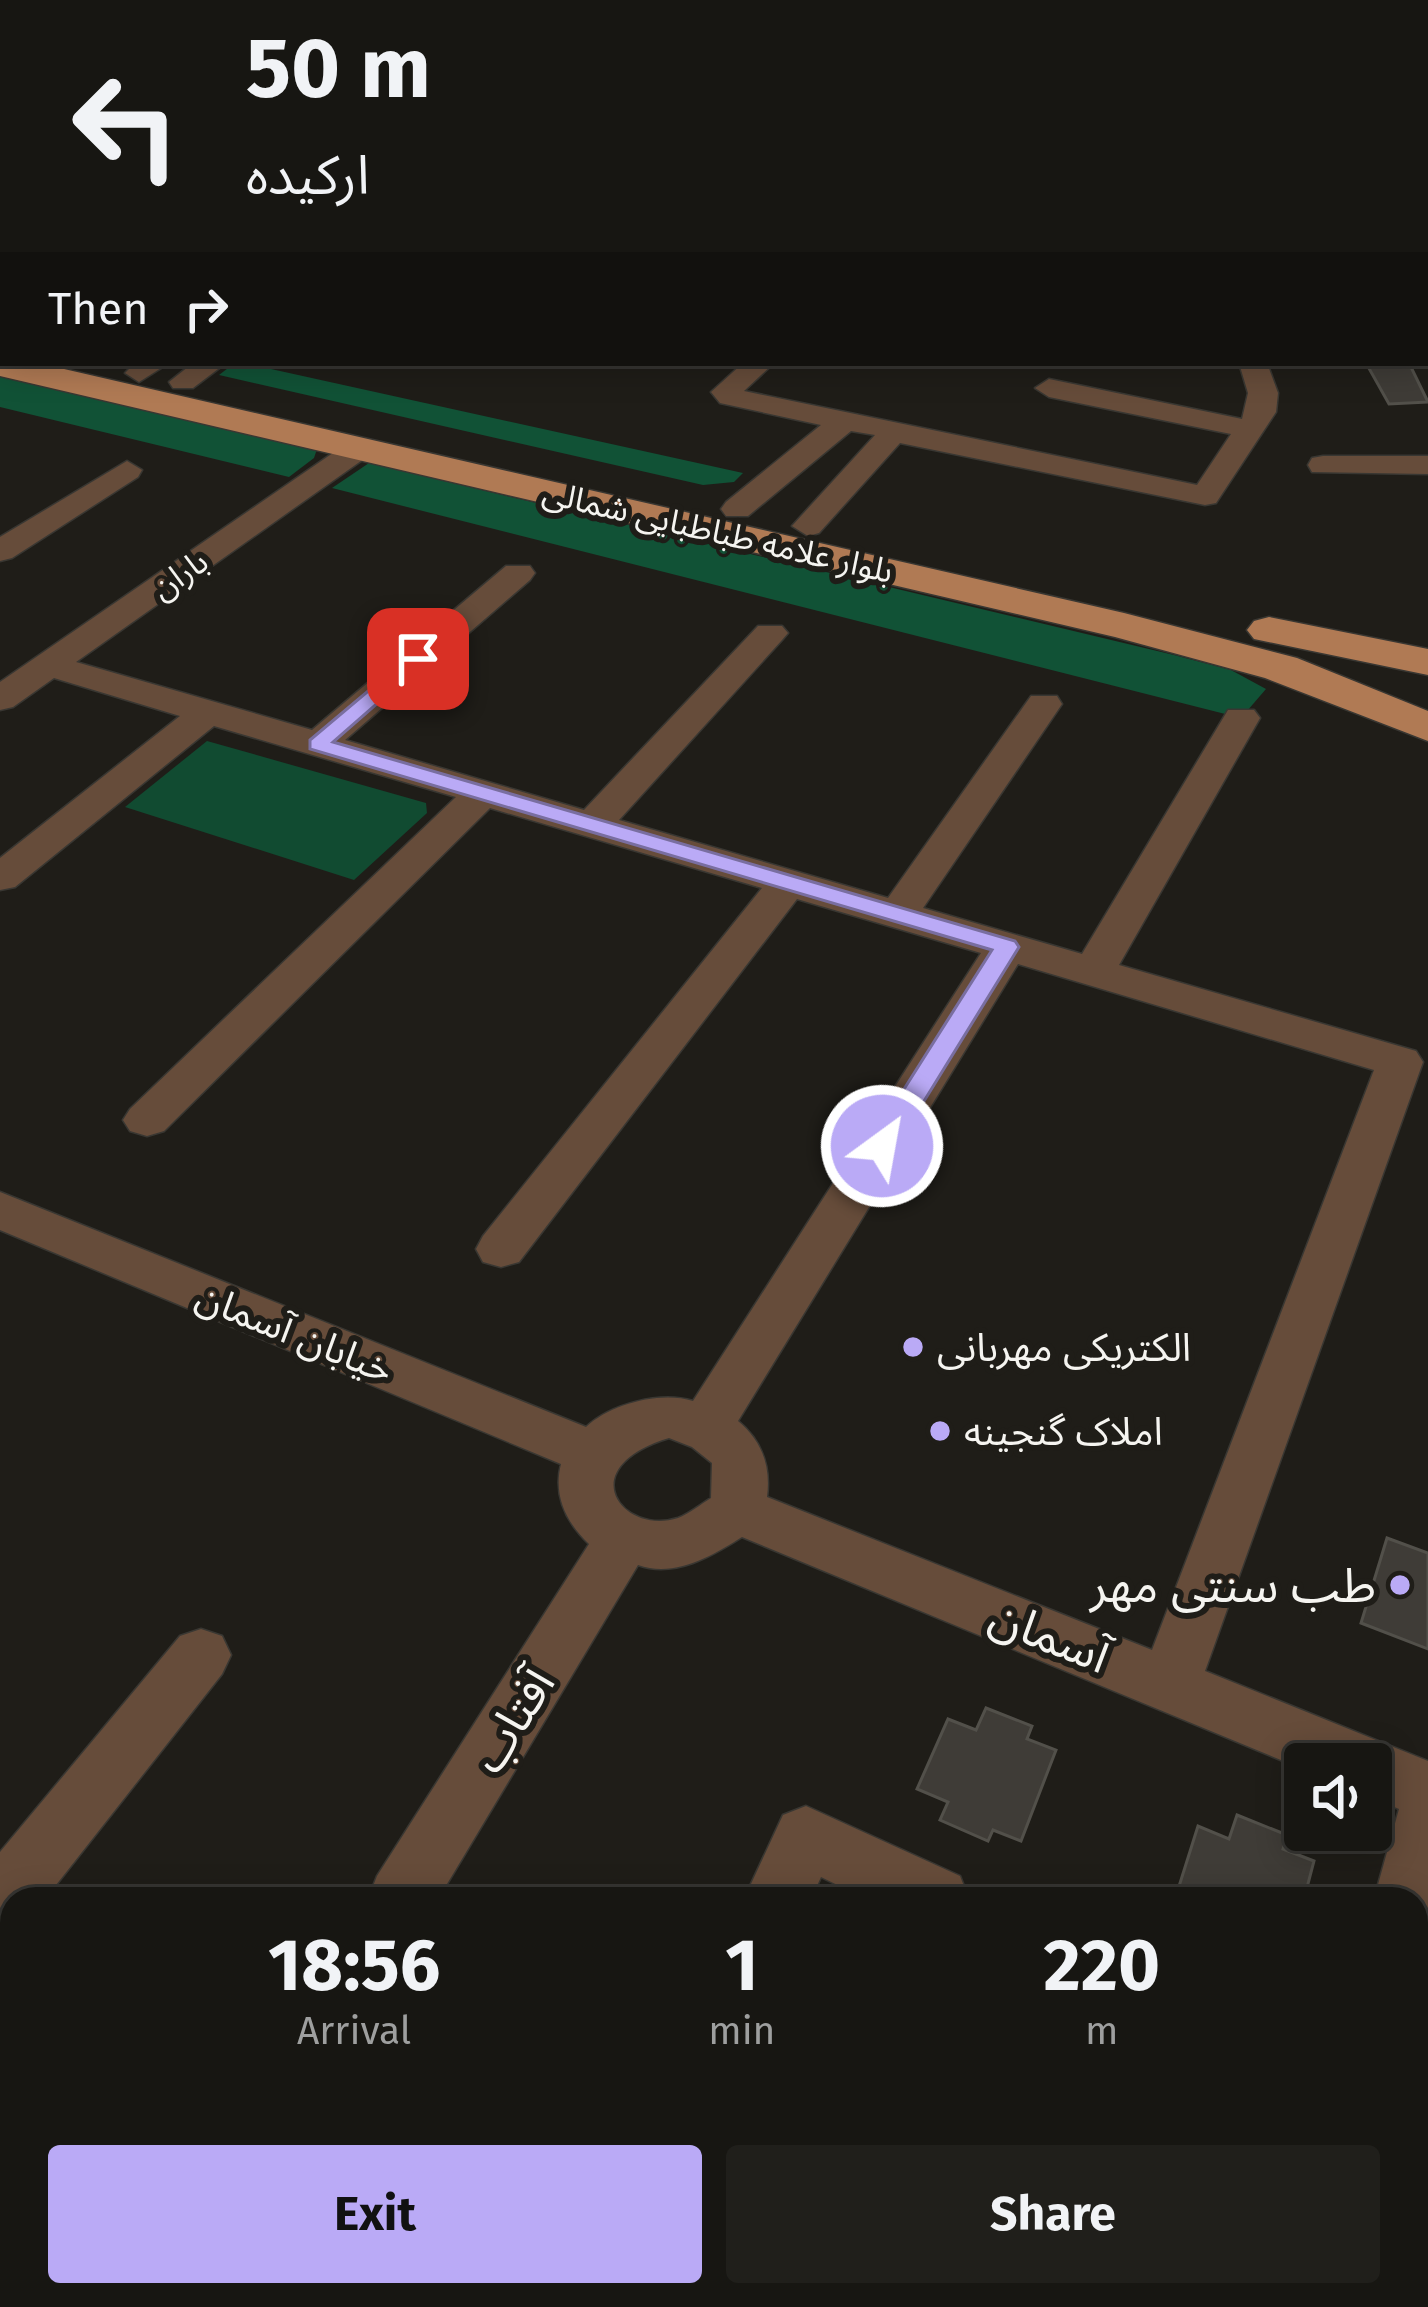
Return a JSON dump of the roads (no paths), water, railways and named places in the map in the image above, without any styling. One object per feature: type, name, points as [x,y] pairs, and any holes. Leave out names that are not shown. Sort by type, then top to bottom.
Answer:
[{"type":"main road","name":"بلوار علامه طباطبایی شمالی","points":[[4,366],[1221,650],[1281,668],[1428,727]]},
{"type":"main road","name":"بلوار علامه طباطبایی شمالی","points":[[128,366],[172,370],[808,526],[1357,651],[1428,662]]},
{"type":"street","points":[[757,366],[727,392],[730,397],[1204,496],[1261,412],[1263,393],[1245,366]]},
{"type":"street","points":[[1049,388],[1249,429]]},
{"type":"street","points":[[737,509],[844,422]]},
{"type":"street","points":[[808,526],[893,434]]},
{"type":"street","name":"باران","points":[[0,699],[357,450]]},
{"type":"street","points":[[1323,465],[1428,465]]},
{"type":"street","points":[[0,551],[127,470]]},
{"type":"street","points":[[317,745],[518,574]]},
{"type":"street","points":[[592,825],[770,633]]},
{"type":"street","points":[[48,665],[1400,1062],[1170,1683]]},
{"type":"street","points":[[897,915],[1044,704]]},
{"type":"street","points":[[0,878],[208,712]]},
{"type":"street","points":[[1093,972],[1241,718]]},
{"type":"street","points":[[147,1120],[484,793]]},
{"type":"street","points":[[501,1249],[788,883]]},
{"type":"street","points":[[707,1425],[1006,947]]},
{"type":"street","name":"خیابان آسمان","points":[[0,1210],[591,1453]]},
{"type":"street","points":[[669,1416],[707,1425],[733,1446],[744,1475],[736,1509],[706,1536],[661,1548],[623,1540],[590,1511],[582,1478],[591,1453],[606,1436],[632,1421],[669,1416]]},
{"type":"street","name":"آسمان","points":[[736,1509],[1312,1743]]},
{"type":"street","name":"آفتاب","points":[[408,1887],[623,1540]]},
{"type":"street","points":[[13,1887],[201,1654]]},
{"type":"street","name":"آسمان","points":[[1392,1776],[1428,1791]]},
{"type":"street","points":[[1410,1887],[1428,1816]]},
{"type":"street","points":[[782,1887],[806,1837],[911,1887]]},
{"type":"place","name":"الکتریکی مهربانی","points":[[913,1347]]},
{"type":"place","name":"املاک گنجینه","points":[[940,1431]]},
{"type":"place","name":"طب سنتی مهر","points":[[1400,1585]]}]
